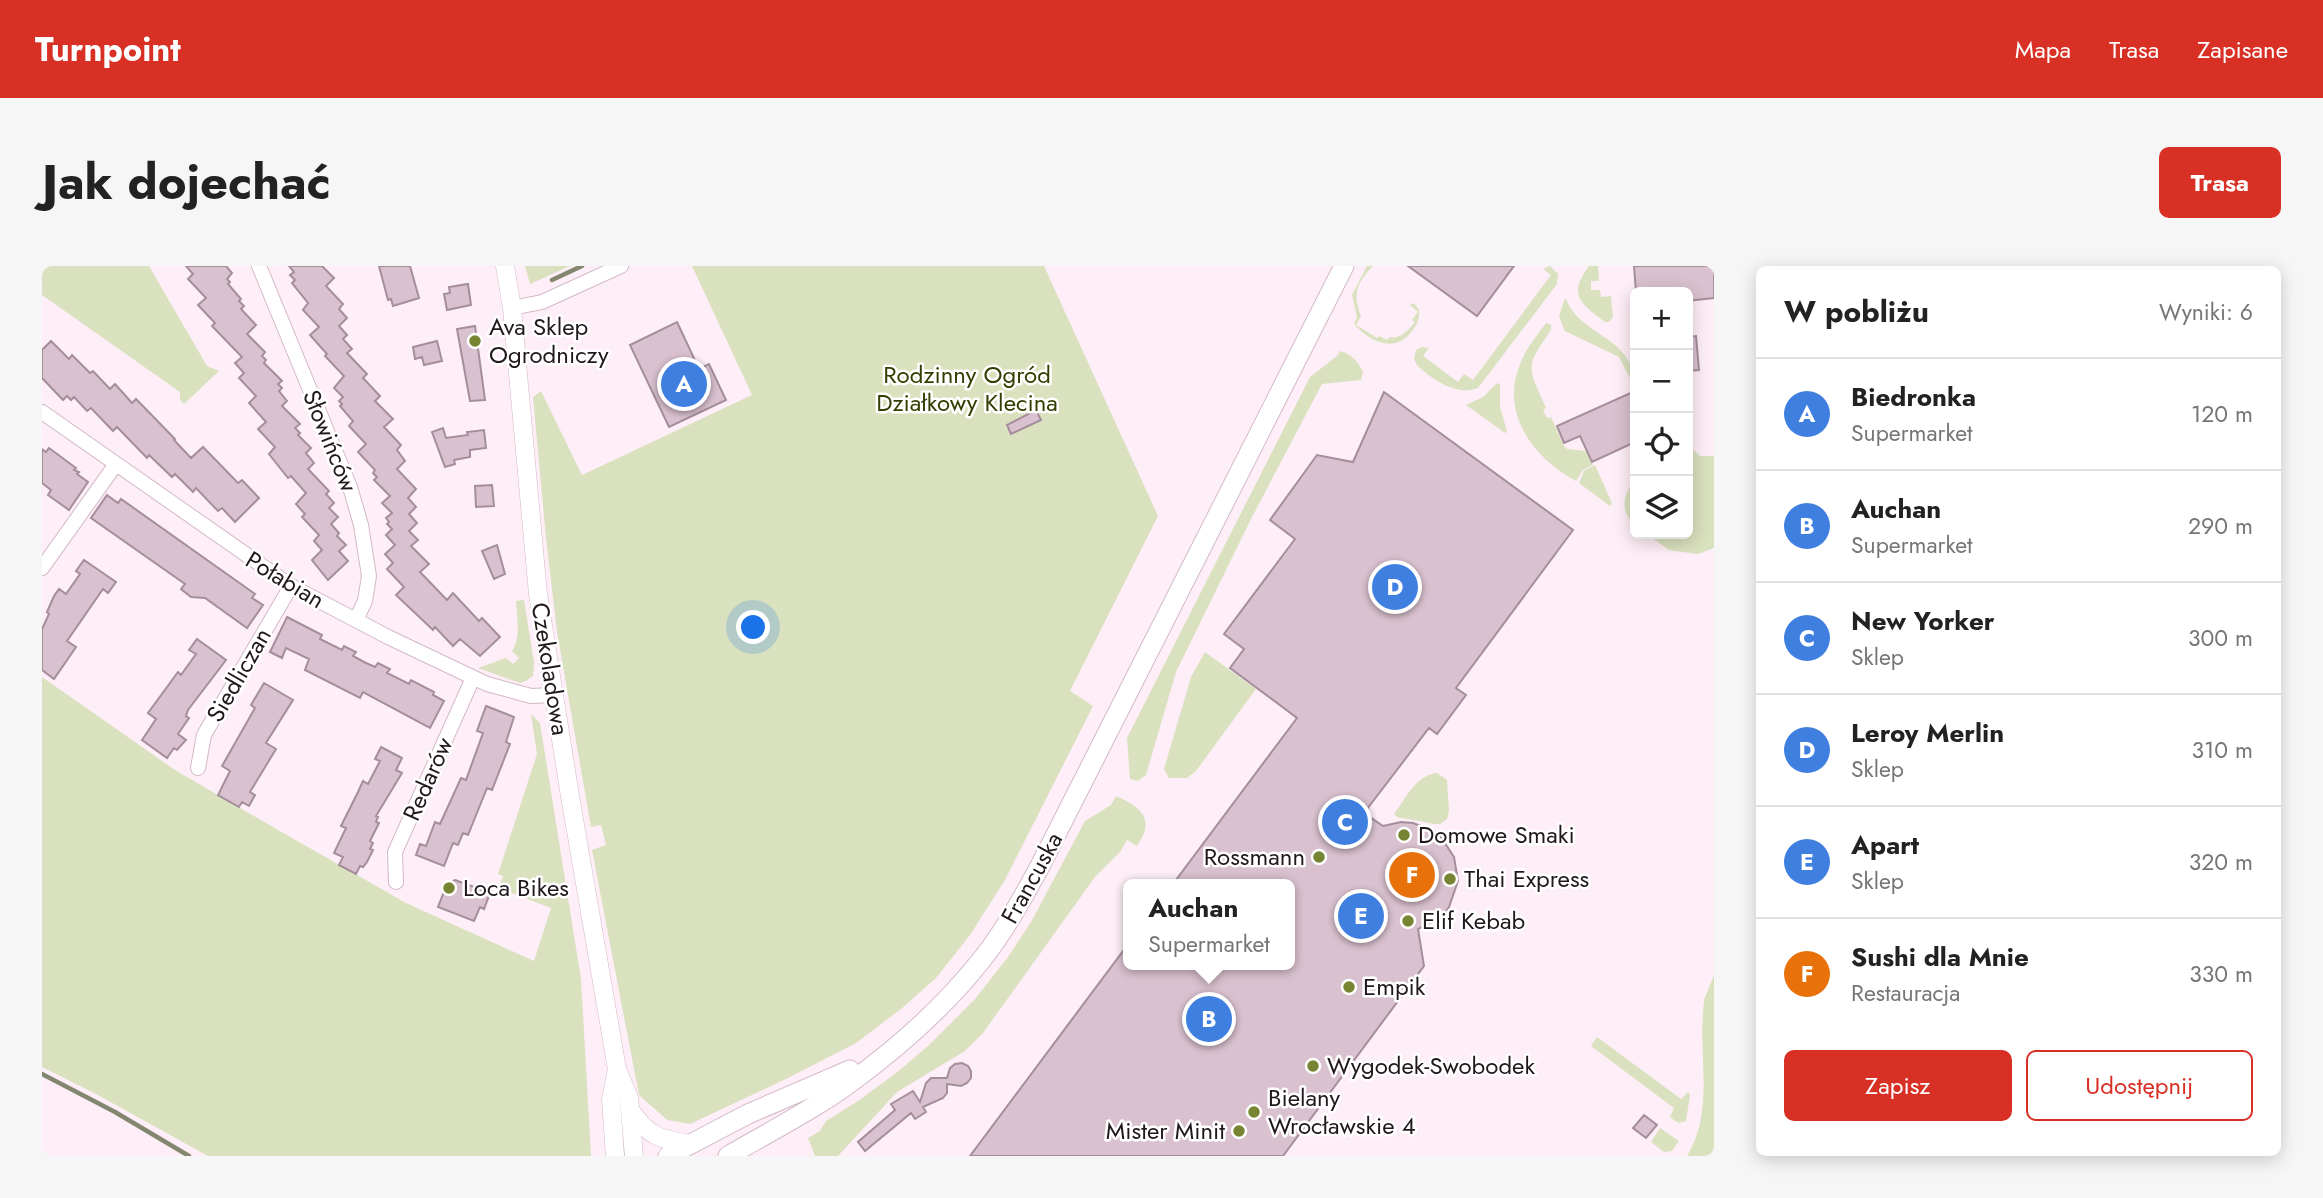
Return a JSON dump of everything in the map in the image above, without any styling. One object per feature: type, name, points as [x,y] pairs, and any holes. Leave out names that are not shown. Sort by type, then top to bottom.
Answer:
[{"type":"main road","name":"Francuska","points":[[877,1060],[927,1020],[962,984],[1003,931],[1039,868],[1344,266]]},
{"type":"main road","points":[[668,1156],[748,1114],[877,1060]]},
{"type":"main road","points":[[728,1156],[851,1083],[877,1060]]},
{"type":"street","name":"Słowińców","points":[[259,266],[350,487],[361,525],[369,576],[365,601],[356,620]]},
{"type":"street","name":"Czekoladowa","points":[[505,266],[512,308],[538,594],[617,1069],[629,1098],[634,1156]]},
{"type":"street","points":[[512,308],[542,302],[621,266]]},
{"type":"street","name":"Połabian","points":[[42,412],[291,586],[473,678],[516,694],[536,697],[553,695]]},
{"type":"street","points":[[42,568],[116,464]]},
{"type":"street","name":"Siedliczan","points":[[198,768],[204,735],[291,586]]},
{"type":"street","name":"Redarów","points":[[396,882],[395,852],[473,678]]},
{"type":"street","name":"Czekoladowa","points":[[615,1156],[611,1100],[617,1069]]},
{"type":"street","points":[[631,1111],[650,1133],[665,1140],[690,1144]]},
{"type":"green space","points":[[42,266],[149,266],[207,366],[219,371],[184,404],[180,400],[180,392],[42,295]]},
{"type":"green space","points":[[525,266],[570,266],[530,284]]},
{"type":"green space","name":"Rodzinny Ogród Działkowy Klecina","points":[[692,266],[1044,266],[1158,516],[1070,691],[1093,706],[1005,880],[970,935],[936,978],[856,1043],[690,1124],[667,1120],[639,1095],[592,850],[606,845],[601,825],[591,827],[557,632],[533,397],[541,391],[582,475],[752,395]]},
{"type":"green space","points":[[1367,266],[1373,266],[1358,289],[1357,301],[1361,316],[1356,325],[1377,338],[1379,336],[1387,340],[1400,336],[1415,322],[1412,320],[1418,312],[1410,305],[1414,303],[1419,310],[1418,321],[1412,331],[1398,342],[1390,344],[1375,340],[1354,324],[1357,317],[1352,295]]},
{"type":"green space","points":[[1550,266],[1558,274],[1557,284],[1478,388],[1462,390],[1445,385],[1417,365],[1414,359],[1416,350],[1429,348],[1423,356],[1458,382],[1464,374],[1473,380],[1551,275],[1543,269]]},
{"type":"green space","points":[[1589,266],[1598,266],[1599,281],[1591,281],[1591,290],[1600,290],[1601,297],[1611,296],[1613,317],[1609,322],[1589,310],[1580,298],[1579,284]]},
{"type":"green space","points":[[1566,299],[1583,322],[1626,357],[1630,365],[1630,378],[1619,357],[1565,331],[1559,317]]},
{"type":"green space","points":[[1546,323],[1551,325],[1551,330],[1536,353],[1533,375],[1546,408],[1543,410],[1547,418],[1551,417],[1564,446],[1567,449],[1586,451],[1593,465],[1583,470],[1576,481],[1561,472],[1536,449],[1519,420],[1515,404],[1514,387],[1520,363]]},
{"type":"green space","points":[[1340,351],[1359,364],[1363,372],[1361,380],[1322,384],[1251,519],[1176,672],[1146,775],[1138,781],[1130,779],[1127,738],[1310,377]]},
{"type":"green space","points":[[1497,383],[1500,385],[1500,407],[1507,431],[1505,433],[1466,405],[1483,397]]},
{"type":"green space","points":[[1693,450],[1700,456],[1714,456],[1714,548],[1698,554],[1669,550],[1654,539],[1693,539]]},
{"type":"green space","points":[[1595,465],[1612,503],[1610,506],[1579,483],[1584,471]]},
{"type":"green space","points":[[1630,488],[1630,520],[1624,503]]},
{"type":"green space","points":[[524,600],[534,662],[533,676],[520,683],[478,668],[506,658],[513,664],[519,658],[512,651],[517,634],[516,601]]},
{"type":"green space","points":[[1205,652],[1256,689],[1196,771],[1187,778],[1169,778],[1164,769],[1191,677]]},
{"type":"green space","points":[[42,677],[175,770],[285,834],[406,903],[534,961],[551,908],[499,888],[503,876],[498,874],[537,754],[531,714],[540,723],[581,979],[591,1156],[208,1156],[42,1067]]},
{"type":"green space","points":[[1437,773],[1447,780],[1447,819],[1435,824],[1397,817],[1394,814],[1412,788],[1423,778]]},
{"type":"green space","points":[[1116,796],[1143,815],[1143,837],[1137,846],[1127,840],[1120,852],[1095,877],[983,1033],[965,1051],[897,1092],[838,1156],[815,1156],[808,1138],[820,1131],[826,1121],[900,1070],[975,999],[1031,922],[1085,821],[1111,805]]},
{"type":"green space","points":[[1714,975],[1714,1156],[1687,1156],[1695,1139],[1703,1104],[1704,1000]]},
{"type":"green space","points":[[1597,1037],[1681,1099],[1688,1092],[1690,1095],[1686,1121],[1678,1123],[1670,1117],[1674,1108],[1591,1046]]},
{"type":"green space","points":[[1660,1128],[1679,1141],[1672,1151],[1664,1152],[1651,1142]]},
{"type":"building","points":[[186,266],[226,266],[232,273],[227,279],[230,282],[228,284],[241,299],[239,301],[244,306],[241,309],[256,325],[247,334],[265,352],[262,356],[266,360],[264,363],[282,381],[278,384],[282,388],[279,391],[287,401],[282,406],[300,424],[295,428],[311,448],[306,453],[314,463],[308,469],[329,491],[326,494],[334,503],[329,508],[338,517],[331,524],[346,545],[339,551],[348,561],[328,580],[312,560],[322,550],[314,541],[319,535],[302,517],[305,514],[296,504],[306,493],[291,476],[288,478],[269,454],[275,447],[258,429],[266,422],[249,403],[256,396],[239,378],[244,373],[235,363],[242,357],[212,326],[215,323],[198,305],[206,298],[188,279],[193,274]]},
{"type":"building","points":[[289,266],[322,266],[334,278],[326,286],[343,304],[339,309],[347,318],[339,326],[347,335],[343,339],[352,349],[347,353],[367,374],[363,378],[380,396],[375,401],[393,419],[384,427],[401,445],[397,450],[405,461],[397,469],[416,489],[408,498],[416,507],[409,514],[417,523],[409,531],[418,540],[411,546],[429,564],[420,572],[447,600],[453,593],[479,621],[482,618],[500,637],[480,656],[460,639],[453,646],[435,627],[433,630],[396,595],[404,587],[387,569],[393,563],[385,554],[395,545],[386,535],[392,529],[386,518],[392,513],[382,503],[390,496],[374,480],[377,477],[373,473],[375,470],[358,452],[366,444],[349,426],[353,421],[340,406],[342,404],[339,401],[343,397],[334,388],[344,376],[310,335],[319,327],[303,310],[308,303],[292,283],[295,280],[290,275],[294,272]]},
{"type":"building","points":[[379,266],[410,266],[419,298],[393,306],[391,299],[388,300]]},
{"type":"building","points":[[1408,266],[1514,266],[1477,316]]},
{"type":"building","points":[[1634,266],[1714,266],[1714,298],[1693,300],[1693,287],[1636,287]]},
{"type":"building","points":[[468,284],[471,305],[447,310],[444,294],[450,293],[449,287]]},
{"type":"building","points":[[677,322],[699,369],[709,364],[726,400],[669,427],[630,345]]},
{"type":"building","points":[[475,326],[485,400],[470,401],[457,329]]},
{"type":"building","points":[[1693,336],[1696,336],[1699,370],[1693,371],[1693,350]]},
{"type":"building","points":[[51,341],[69,359],[72,355],[90,373],[93,371],[110,389],[115,384],[132,403],[136,399],[191,458],[203,447],[238,483],[242,480],[259,498],[235,522],[222,508],[218,511],[196,488],[193,492],[175,474],[172,477],[149,455],[147,458],[117,427],[113,431],[91,408],[87,411],[74,397],[71,400],[67,396],[63,400],[42,378],[42,350]]},
{"type":"building","points":[[437,341],[442,361],[424,365],[422,357],[415,359],[413,347]]},
{"type":"building","points":[[1384,392],[1573,530],[1456,688],[1466,695],[1437,734],[1429,728],[1364,813],[1383,826],[1401,822],[1432,830],[1441,837],[1454,857],[1458,881],[1449,907],[1442,917],[1418,929],[1424,966],[1283,1156],[970,1156],[1123,951],[1123,970],[1295,970],[1295,879],[1177,879],[1297,718],[1230,668],[1244,649],[1224,634],[1295,539],[1270,520],[1317,455],[1353,462]]},
{"type":"building","points":[[1630,393],[1630,444],[1592,462],[1580,436],[1564,443],[1557,426]]},
{"type":"building","points":[[1036,410],[1041,420],[1011,434],[1007,425]]},
{"type":"building","points":[[443,428],[446,438],[484,430],[486,448],[470,450],[470,457],[454,460],[455,464],[445,467],[432,432]]},
{"type":"building","points":[[49,448],[76,468],[74,470],[79,472],[77,474],[88,482],[69,510],[48,495],[51,490],[42,483],[42,449],[46,452]]},
{"type":"building","points":[[492,485],[494,506],[476,507],[475,486]]},
{"type":"building","points":[[107,495],[118,503],[121,499],[255,594],[252,598],[263,605],[247,628],[205,598],[191,597],[181,589],[185,584],[91,518]]},
{"type":"building","points":[[497,545],[505,574],[494,579],[482,551]]},
{"type":"building","points":[[84,560],[116,582],[108,593],[103,589],[67,641],[76,647],[54,679],[42,670],[42,629],[54,596],[59,589],[66,594],[80,574],[76,571]]},
{"type":"building","points":[[287,617],[322,635],[320,639],[342,650],[344,646],[356,652],[353,656],[364,662],[375,667],[378,663],[390,669],[387,673],[409,684],[411,680],[434,692],[433,695],[444,701],[430,728],[363,692],[360,698],[305,670],[309,659],[286,648],[282,658],[270,652]]},
{"type":"building","points":[[197,639],[226,660],[188,710],[186,716],[189,718],[178,734],[186,740],[177,750],[174,748],[167,758],[142,740],[156,719],[148,713],[178,672],[181,675],[196,654],[189,650]]},
{"type":"building","points":[[264,683],[293,700],[266,743],[276,749],[250,792],[255,795],[249,806],[242,802],[239,807],[218,795],[230,771],[222,766],[255,708],[251,705]]},
{"type":"building","points":[[486,706],[514,717],[506,742],[510,744],[492,790],[487,788],[468,835],[463,833],[458,845],[453,843],[444,866],[416,855],[420,844],[426,846],[435,822],[440,824],[461,778],[466,780],[483,733],[477,731]]},
{"type":"building","points":[[381,747],[402,758],[396,770],[402,773],[376,816],[376,822],[379,823],[370,841],[373,843],[370,849],[373,850],[356,874],[339,865],[343,857],[334,853],[346,828],[341,826],[363,781],[368,784],[380,761],[375,759]]},
{"type":"building","points":[[455,880],[490,893],[484,909],[480,907],[474,921],[438,907],[447,884]]},
{"type":"building","points":[[962,1063],[971,1071],[971,1078],[967,1083],[961,1086],[947,1084],[947,1093],[943,1098],[923,1107],[926,1112],[915,1119],[911,1113],[865,1151],[858,1142],[895,1110],[891,1104],[913,1091],[920,1102],[926,1083],[931,1078],[947,1078],[950,1068]]},
{"type":"building","points":[[1644,1115],[1657,1125],[1646,1138],[1633,1128]]},
{"type":"waterway","points":[[552,280],[582,266]]},
{"type":"waterway","points":[[42,1074],[115,1112],[189,1156]]},
{"type":"place","name":"Ava Sklep Ogrodniczy","points":[[475,341]]},
{"type":"place","name":"Biedronka","points":[[684,384]]},
{"type":"place","name":"Leroy Merlin","points":[[1395,587]]},
{"type":"place","name":"New Yorker","points":[[1345,822]]},
{"type":"place","name":"Domowe Smaki","points":[[1404,835]]},
{"type":"place","name":"Rossmann","points":[[1319,857]]},
{"type":"place","name":"Sushi dla Mnie","points":[[1412,875]]},
{"type":"place","name":"Thai Express","points":[[1450,879]]},
{"type":"place","name":"Loca Bikes","points":[[449,888]]},
{"type":"place","name":"Apart","points":[[1361,916]]},
{"type":"place","name":"Elif Kebab","points":[[1408,921]]},
{"type":"place","name":"Empik","points":[[1349,987]]},
{"type":"place","name":"Auchan","points":[[1209,1019]]},
{"type":"place","name":"Wygodek-Swobodek","points":[[1313,1066]]},
{"type":"place","name":"Bielany Wrocławskie 4","points":[[1254,1112]]},
{"type":"place","name":"Mister Minit","points":[[1239,1131]]}]
